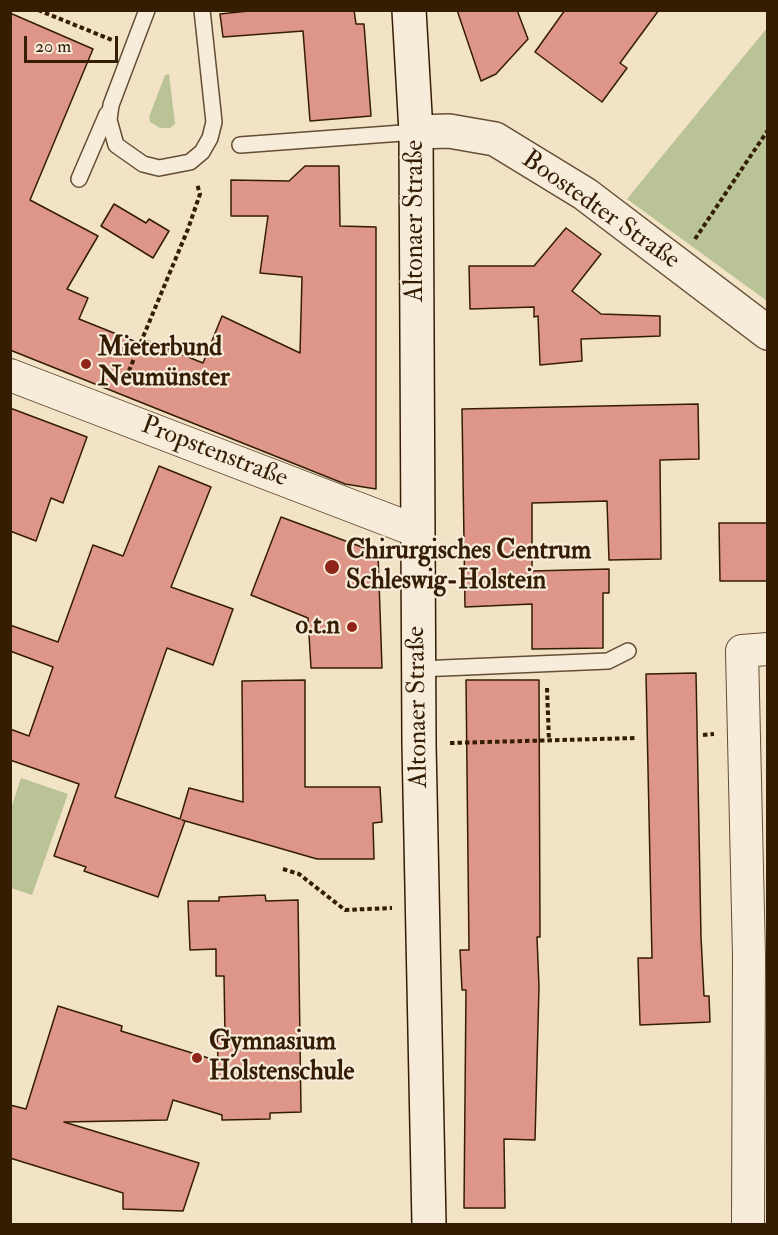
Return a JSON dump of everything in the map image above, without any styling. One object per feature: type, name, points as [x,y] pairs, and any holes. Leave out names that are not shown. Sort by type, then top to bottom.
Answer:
[{"type":"main road","name":"Altonaer Straße","points":[[409,10],[416,132],[419,744],[429,1224]]},
{"type":"main road","name":"Boostedter Straße","points":[[416,132],[449,131],[495,139],[585,194],[768,333]]},
{"type":"street","name":"Propstenstraße","points":[[10,375],[417,531]]},
{"type":"street","points":[[748,1224],[749,956],[742,651],[768,649]]},
{"type":"lane","points":[[79,179],[111,105],[147,10]]},
{"type":"lane","points":[[111,105],[111,131],[116,145],[142,164],[159,168],[190,162],[202,152],[210,138],[214,122],[202,10]]},
{"type":"lane","points":[[240,145],[416,132]]},
{"type":"lane","points":[[419,669],[608,662],[627,651]]},
{"type":"path","points":[[38,10],[133,48]]},
{"type":"path","points":[[677,266],[768,130]]},
{"type":"path","points":[[111,414],[200,194],[190,162]]},
{"type":"path","points":[[546,665],[549,741]]},
{"type":"path","points":[[419,744],[636,738]]},
{"type":"path","points":[[283,869],[299,874],[345,910],[380,910],[422,904]]},
{"type":"green space","points":[[767,28],[767,301],[627,199]]},
{"type":"green space","points":[[169,74],[175,124],[170,128],[160,128],[150,122],[149,117],[165,75]]},
{"type":"green space","points":[[21,778],[68,794],[32,895],[11,888],[11,808]]},
{"type":"building","points":[[258,10],[354,10],[356,24],[364,24],[371,116],[310,121],[303,31],[223,37],[220,14]]},
{"type":"building","points":[[457,10],[517,10],[528,39],[496,74],[481,81]]},
{"type":"building","points":[[565,10],[659,10],[620,63],[627,68],[602,102],[535,52]]},
{"type":"building","points":[[10,13],[93,49],[30,200],[98,236],[67,289],[88,298],[79,319],[144,345],[146,340],[203,363],[222,316],[300,353],[302,277],[260,273],[268,216],[231,216],[231,180],[289,181],[305,166],[339,166],[340,226],[376,227],[376,489],[345,484],[10,350]]},
{"type":"building","points":[[114,204],[146,223],[149,219],[169,231],[153,258],[101,226]]},
{"type":"building","points":[[566,228],[601,254],[572,291],[601,314],[660,316],[660,336],[581,339],[582,361],[540,365],[538,316],[534,317],[534,307],[470,309],[469,266],[534,266]]},
{"type":"building","points":[[698,404],[699,459],[660,460],[661,559],[609,560],[607,501],[532,503],[532,571],[609,569],[609,593],[603,593],[603,648],[532,649],[532,604],[465,607],[462,409]]},
{"type":"building","points":[[10,408],[87,437],[63,503],[51,498],[36,541],[10,531]]},
{"type":"building","points":[[159,466],[211,487],[171,587],[233,609],[213,665],[167,648],[115,797],[180,819],[189,788],[243,802],[242,681],[305,680],[305,787],[380,787],[382,822],[373,823],[374,859],[317,859],[182,820],[185,821],[158,897],[84,871],[86,867],[54,856],[79,784],[10,760],[10,729],[29,736],[53,667],[10,651],[10,625],[58,642],[93,545],[123,556]]},
{"type":"building","points":[[281,517],[378,553],[382,668],[311,668],[308,618],[251,595]]},
{"type":"building","points":[[719,523],[768,523],[768,581],[720,581]]},
{"type":"building","points":[[696,673],[701,937],[704,996],[709,996],[710,1022],[640,1025],[638,958],[652,958],[646,674]]},
{"type":"building","points":[[466,680],[539,680],[540,937],[537,937],[539,987],[535,1140],[504,1139],[505,1208],[464,1208],[466,990],[462,990],[460,950],[469,950]]},
{"type":"building","points":[[265,895],[266,901],[298,900],[301,1112],[270,1113],[270,1119],[222,1120],[222,1115],[173,1100],[167,1120],[64,1122],[199,1163],[183,1211],[123,1209],[123,1193],[10,1158],[10,1105],[26,1109],[58,1006],[122,1026],[121,1031],[218,1061],[217,1036],[225,1036],[224,976],[216,976],[216,949],[190,950],[188,901],[219,901],[219,897]]},
{"type":"place","name":"Mieterbund Neumünster","points":[[86,364]]},
{"type":"place","name":"Chirurgisches Centrum Schleswig-Holstein","points":[[332,567]]},
{"type":"place","name":"o.t.n","points":[[352,627]]},
{"type":"place","name":"Gymnasium Holstenschule","points":[[197,1058]]}]
